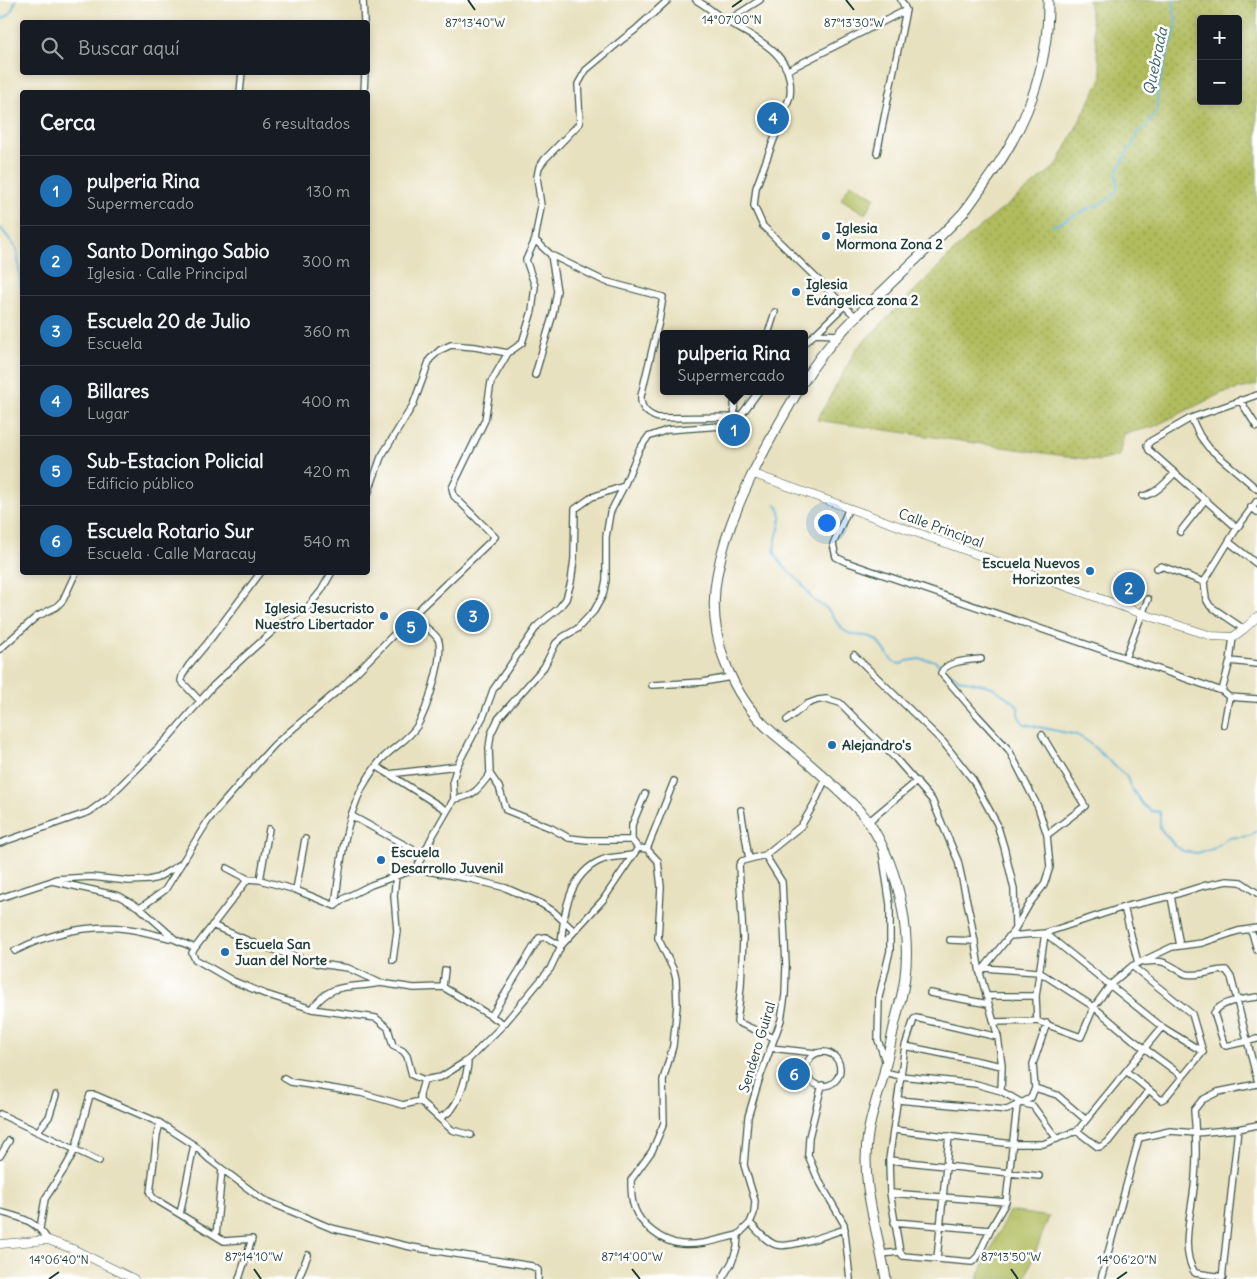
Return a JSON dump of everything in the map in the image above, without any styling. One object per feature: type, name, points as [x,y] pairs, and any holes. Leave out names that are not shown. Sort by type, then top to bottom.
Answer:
[{"type":"main road","points":[[808,374],[838,335],[963,212],[1003,159],[1028,109],[1043,62],[1048,0]]},
{"type":"main road","points":[[796,395],[777,427],[727,535],[716,576],[716,624],[724,659],[739,694],[771,732],[826,778],[868,822],[898,884],[906,938],[906,975],[868,1132],[866,1154],[866,1174],[886,1279]]},
{"type":"street","points":[[363,0],[364,20]]},
{"type":"street","points":[[140,908],[166,890],[209,820],[263,757],[341,688],[411,617],[495,537],[454,496],[452,488],[485,420],[491,382],[508,353],[522,343],[532,311],[534,286],[526,260],[535,240],[541,206],[536,177],[545,158],[580,123],[578,84],[586,70],[668,0]]},
{"type":"street","points":[[696,0],[705,3],[727,21],[756,38],[782,58],[788,70],[791,84],[790,96],[756,188],[754,206],[763,226],[856,317]]},
{"type":"street","points":[[876,153],[906,10],[901,0]]},
{"type":"street","points":[[727,21],[758,1]]},
{"type":"street","points":[[788,70],[906,10]]},
{"type":"street","points":[[240,90],[242,75]]},
{"type":"street","points":[[364,90],[365,75]]},
{"type":"street","points":[[535,240],[551,255],[604,281],[663,297],[641,396],[643,408],[649,415],[658,418],[735,419]]},
{"type":"street","points":[[535,375],[553,314],[557,291],[551,255]]},
{"type":"street","points":[[808,340],[844,306]]},
{"type":"street","points":[[769,330],[774,312]]},
{"type":"street","points":[[816,334],[838,335]]},
{"type":"street","points":[[370,488],[381,457],[413,405],[430,359],[440,350],[451,345],[508,353]]},
{"type":"street","points":[[735,419],[734,404],[739,395]]},
{"type":"street","points":[[632,840],[569,838],[551,828],[506,810],[499,787],[490,774],[489,748],[491,734],[498,719],[544,667],[556,643],[577,628],[594,611],[603,595],[606,580],[606,537],[610,513],[639,450],[648,437],[667,430],[722,426],[735,419],[756,395]]},
{"type":"street","points":[[1237,528],[1174,474],[1149,450],[1147,445],[1191,418],[1257,395]]},
{"type":"street","points":[[1240,400],[1257,427]]},
{"type":"street","points":[[1191,418],[1208,448],[1257,489]]},
{"type":"street","name":"Calle Principal","points":[[754,474],[1143,614],[1212,636],[1233,637]]},
{"type":"street","points":[[1143,496],[1150,495],[1160,489],[1174,474]]},
{"type":"street","points":[[416,870],[454,798],[453,780],[457,766],[484,715],[493,690],[538,625],[559,608],[566,599],[574,560],[576,509],[592,497],[624,486]]},
{"type":"street","points":[[1180,532],[1205,500]]},
{"type":"street","points":[[1244,629],[1210,606],[1206,599],[1204,582],[1237,528],[1257,501]]},
{"type":"street","points":[[1251,507],[1257,512]]},
{"type":"street","points":[[849,508],[833,544],[836,557],[846,562],[1222,691],[1228,697],[1257,699]]},
{"type":"street","points":[[1229,542],[1257,564]]},
{"type":"street","points":[[1157,568],[1161,566],[1204,582]]},
{"type":"street","points":[[0,649],[36,617],[56,607],[63,600],[75,575]]},
{"type":"street","points":[[200,701],[181,681],[182,676],[259,575]]},
{"type":"street","points":[[0,843],[89,812],[108,798],[169,737],[200,701],[270,632],[282,622],[308,607],[330,575]]},
{"type":"street","points":[[1125,658],[1148,599]]},
{"type":"street","points":[[335,906],[342,853],[362,788],[384,757],[402,743],[417,727],[431,697],[438,662],[439,641],[435,635],[411,617]]},
{"type":"street","points":[[1222,691],[1230,661],[1233,637],[1257,617]]},
{"type":"street","points":[[854,655],[943,742],[972,780],[997,824],[1004,847],[1014,889],[1015,929]]},
{"type":"street","points":[[981,659],[965,660],[949,665],[941,673],[976,715],[1009,750],[1038,807],[1047,834],[1049,873],[1044,885],[1030,903],[1015,929],[982,971]]},
{"type":"street","points":[[1230,661],[1257,664]]},
{"type":"street","points":[[652,685],[703,682],[731,678]]},
{"type":"street","points":[[1224,725],[1228,697]]},
{"type":"street","points":[[787,720],[807,704],[818,700],[827,699],[840,703],[917,781],[932,800],[958,861],[986,996],[998,1037],[1002,1066],[1001,1092]]},
{"type":"street","points":[[1042,735],[1084,806],[1047,834]]},
{"type":"street","points":[[376,766],[446,810]]},
{"type":"street","points":[[389,774],[457,766]]},
{"type":"street","points":[[454,798],[465,798],[472,794],[490,774]]},
{"type":"street","points":[[774,1038],[737,1022],[743,938],[739,865],[742,861],[765,855],[801,826],[826,778]]},
{"type":"street","points":[[647,849],[674,781]]},
{"type":"street","points":[[868,822],[917,781]]},
{"type":"street","points":[[645,794],[632,825],[632,840],[638,848],[647,849],[658,861],[661,887],[658,938],[674,971],[677,1005],[672,1046],[664,1080],[664,1123],[652,1152],[631,1180],[633,1205],[637,1214],[653,1232],[666,1240],[680,1244],[696,1244],[738,1235],[750,1223],[770,1242],[778,1245],[803,1242],[845,1230]]},
{"type":"street","points":[[741,810],[748,859]]},
{"type":"street","points":[[352,816],[423,855]]},
{"type":"street","points":[[260,880],[269,829]]},
{"type":"street","points":[[296,890],[305,839]]},
{"type":"street","points":[[881,846],[890,905],[890,951],[879,997],[878,1030],[885,1067],[901,1076],[976,1084],[1001,1092],[1019,1104],[1032,1106],[1057,1139]]},
{"type":"street","points":[[248,879],[195,948],[192,953],[195,959],[227,978],[265,994],[312,1008],[376,1018],[386,1025],[393,1046],[403,1051],[407,1056],[412,1075],[424,1080],[441,1077],[468,1060],[504,1024],[550,969],[561,946],[603,900],[638,848]]},
{"type":"street","name":"Sendero Guiral","points":[[750,1223],[755,1201],[744,1165],[748,1117],[780,1020],[785,995],[786,966],[782,882],[765,855]]},
{"type":"street","points":[[561,946],[563,922],[570,895],[587,867],[604,859],[632,856]]},
{"type":"street","points":[[0,898],[56,879],[91,877],[130,881],[149,880],[180,866]]},
{"type":"street","points":[[227,868],[248,879],[260,880],[296,890],[335,906]]},
{"type":"street","points":[[335,906],[344,898],[371,885],[416,870],[472,879],[506,888],[553,911],[574,931]]},
{"type":"street","points":[[393,960],[397,931],[394,896],[396,876]]},
{"type":"street","points":[[52,881],[119,896],[140,908],[176,940]]},
{"type":"street","points":[[1010,936],[1045,932],[1124,907],[1227,881],[1241,882],[1257,893]]},
{"type":"street","points":[[1171,896],[1180,946]]},
{"type":"street","points":[[1124,907],[1135,964],[1192,1014],[1203,1052]]},
{"type":"street","points":[[212,926],[258,944],[319,964],[348,968],[380,983],[414,988],[443,987],[504,1024]]},
{"type":"street","points":[[15,951],[44,938],[96,927],[134,930],[176,940],[195,948]]},
{"type":"street","points":[[994,1022],[1037,1021],[1047,1023],[1081,1037],[1094,1007],[1110,985],[1135,964],[1172,947],[1202,943],[1238,931],[1254,928],[1257,950]]},
{"type":"street","points":[[1037,1021],[1036,996],[1038,972],[1045,932]]},
{"type":"street","points":[[1045,932],[1162,1027],[1203,1052]]},
{"type":"street","points":[[492,1015],[539,938],[546,938],[561,946]]},
{"type":"street","points":[[950,940],[975,941]]},
{"type":"street","points":[[1135,964],[1159,960],[1184,974],[1196,975],[1214,970],[1226,970],[1230,977],[1248,1040],[1257,1079]]},
{"type":"street","points":[[443,987],[445,970]]},
{"type":"street","points":[[982,971],[1038,972],[1094,1007],[1182,1076]]},
{"type":"street","points":[[312,1008],[320,997],[336,988],[380,983]]},
{"type":"street","points":[[930,993],[988,1004]]},
{"type":"street","points":[[986,996],[1036,996]]},
{"type":"street","points":[[1257,997],[1236,1001],[1217,1008],[1214,1012],[1226,1046],[1257,1039]]},
{"type":"street","points":[[998,1037],[916,1018],[905,1046],[889,1160],[890,1193],[894,1222],[900,1252],[903,1256],[972,1262],[978,1256],[1006,1202],[1019,1104]]},
{"type":"street","points":[[898,1100],[1007,1110],[1031,1098],[1036,1088],[1033,1064],[1047,1023]]},
{"type":"street","points":[[894,1130],[1013,1144],[1043,1144],[1057,1139],[1077,1131],[1162,1027]]},
{"type":"street","points":[[905,1046],[1002,1066]]},
{"type":"street","points":[[771,1048],[817,1053],[827,1052],[832,1054],[836,1057],[840,1066],[838,1076],[832,1083],[822,1085],[812,1081],[807,1071],[809,1061],[817,1053]]},
{"type":"street","points":[[1126,1071],[1163,1100],[1203,1052]]},
{"type":"street","points":[[439,1118],[452,1109],[463,1084],[468,1068],[468,1060]]},
{"type":"street","points":[[284,1078],[291,1082],[362,1094],[403,1105],[420,1101]]},
{"type":"street","points":[[424,1080],[420,1101],[452,1130],[471,1134]]},
{"type":"street","points":[[1238,1129],[1222,1278],[1195,1273],[1190,1266],[1187,1246],[1195,1178],[1196,1133],[1194,1110],[1202,1100],[1218,1092],[1257,1084]]},
{"type":"street","points":[[822,1085],[809,1137],[808,1155],[817,1177],[842,1218],[850,1279]]},
{"type":"street","points":[[1036,1088],[1057,1095],[1086,1120]]},
{"type":"street","points":[[1077,1131],[1098,1147],[1102,1146],[1108,1142],[1149,1090]]},
{"type":"street","points":[[37,1132],[48,1117],[56,1095]]},
{"type":"street","points":[[40,1228],[45,1198],[65,1168],[74,1150],[90,1095],[104,1098],[160,1124],[194,1145],[262,1199],[331,1228],[411,1247],[532,1266],[538,1270],[538,1279]]},
{"type":"street","points":[[0,1114],[99,1161]]},
{"type":"street","points":[[160,1124],[150,1193],[153,1198],[224,1241],[252,1239],[239,1279]]},
{"type":"street","points":[[1101,1279],[1139,1138],[1170,1131],[1196,1133],[1257,1125]]},
{"type":"street","points":[[937,1259],[949,1136]]},
{"type":"street","points":[[0,1156],[9,1141]]},
{"type":"street","points":[[180,1214],[194,1145]]},
{"type":"street","points":[[889,1160],[1039,1176]]},
{"type":"street","points":[[216,1236],[222,1169]]},
{"type":"street","points":[[890,1193],[1006,1202]]},
{"type":"street","points":[[0,1212],[25,1219],[40,1228],[48,1240]]},
{"type":"street","points":[[894,1222],[990,1230]]},
{"type":"street","points":[[722,1279],[732,1262],[738,1235]]},
{"type":"street","points":[[0,1244],[48,1240],[73,1248],[134,1279]]},
{"type":"street","points":[[881,1254],[900,1252]]},
{"type":"street","points":[[298,1279],[308,1255]]},
{"type":"green space","points":[[1088,0],[1257,0],[1257,385],[1222,393],[1153,427],[1124,434],[1119,456],[1099,461],[817,420],[857,348],[968,237],[1057,165],[1102,77]]},
{"type":"green space","points":[[851,183],[875,198],[865,214],[841,199]]},
{"type":"green space","points":[[1009,1211],[1049,1217],[1025,1279],[977,1279]]},
{"type":"waterway","points":[[0,19],[9,15],[16,0]]},
{"type":"waterway","name":"Quebrada","points":[[1053,226],[1107,200],[1114,195],[1118,188],[1116,174],[1128,150],[1133,146],[1136,134],[1145,127],[1157,110],[1160,80],[1176,26],[1174,0]]},
{"type":"waterway","points":[[0,227],[17,249],[20,278]]},
{"type":"waterway","points":[[775,504],[781,516],[775,543],[776,556],[802,584],[813,600],[826,608],[845,631],[875,639],[894,663],[902,664],[919,659],[933,660],[959,679],[992,687],[1014,702],[1018,707],[1018,715],[1024,724],[1077,735],[1087,741],[1127,777],[1130,786],[1143,805],[1152,811],[1160,812],[1160,828],[1174,845],[1183,851],[1197,853],[1213,849],[1228,838],[1250,836],[1257,831]]},
{"type":"place","name":"Billares","points":[[773,118]]},
{"type":"place","name":"Iglesia Mormona Zona 2","points":[[826,236]]},
{"type":"place","name":"Iglesia Evángelica zona 2","points":[[796,292]]},
{"type":"place","name":"pulperia Rina","points":[[734,430]]},
{"type":"place","name":"Escuela Nuevos Horizontes","points":[[1090,571]]},
{"type":"place","name":"Santo Domingo Sabio","points":[[1129,588]]},
{"type":"place","name":"Iglesia Jesucristo Nuestro Libertador","points":[[384,616]]},
{"type":"place","name":"Escuela 20 de Julio","points":[[473,616]]},
{"type":"place","name":"Sub-Estacion Policial","points":[[411,627]]},
{"type":"place","name":"Alejandro's","points":[[832,745]]},
{"type":"place","name":"Escuela Desarrollo Juvenil","points":[[381,860]]},
{"type":"place","name":"Escuela San Juan del Norte","points":[[225,952]]},
{"type":"place","name":"Escuela Rotario Sur","points":[[794,1074]]}]
